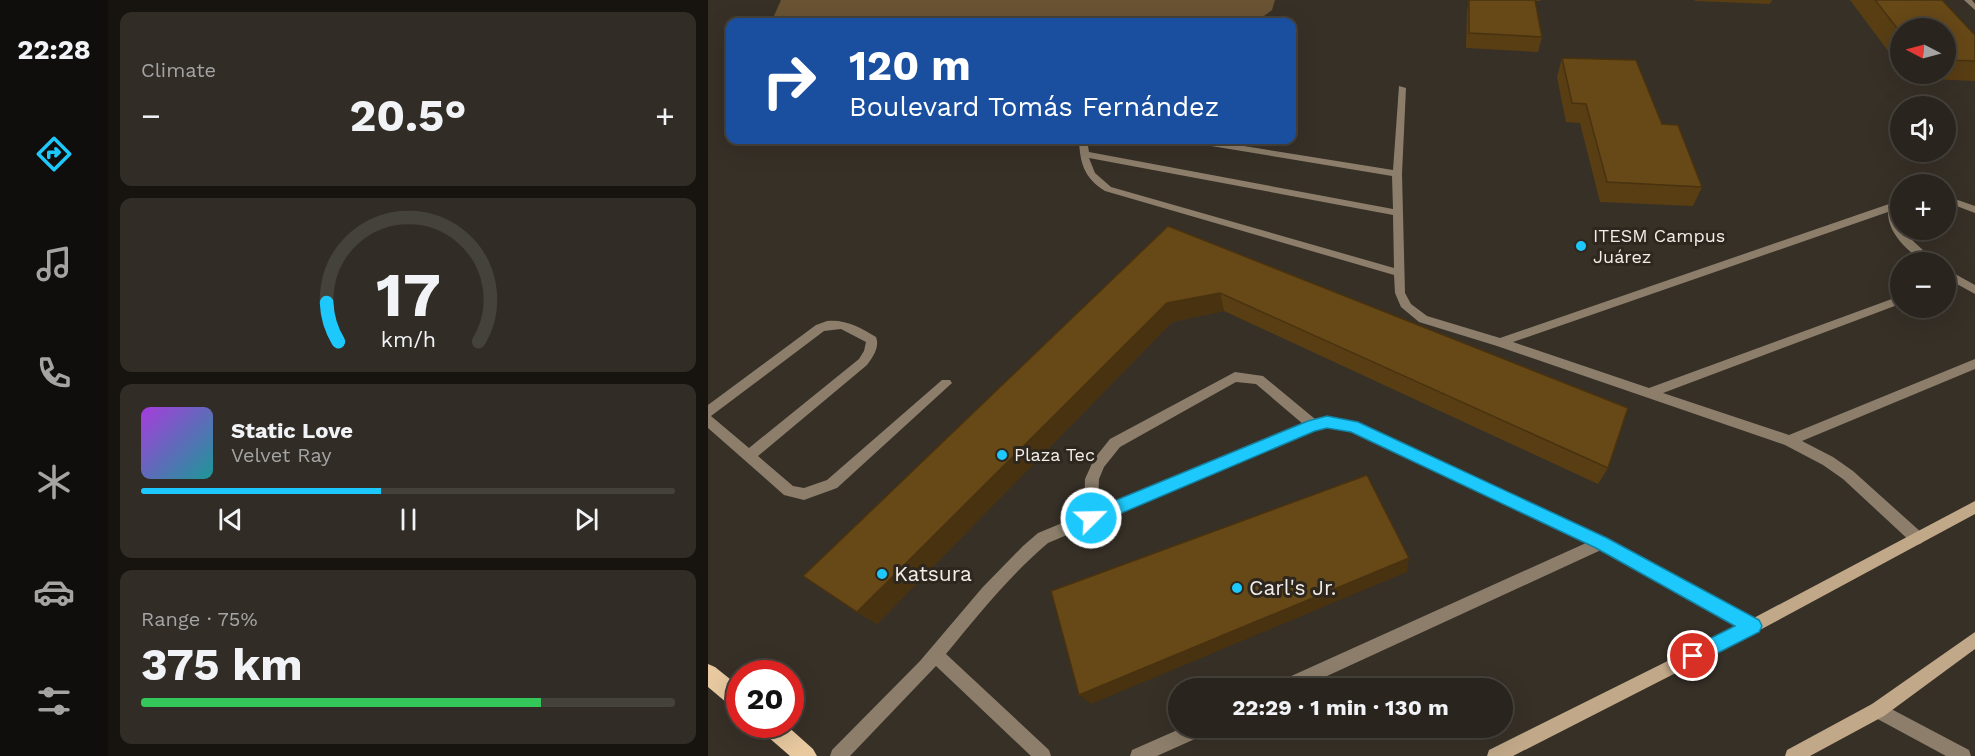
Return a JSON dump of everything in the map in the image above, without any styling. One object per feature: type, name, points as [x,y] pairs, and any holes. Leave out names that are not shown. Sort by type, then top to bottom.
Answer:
[{"type":"main road","points":[[1495,756],[1753,626],[1975,507]]},
{"type":"main road","points":[[1793,756],[1878,710],[1975,640]]},
{"type":"main road","points":[[708,674],[726,689]]},
{"type":"main road","points":[[785,738],[806,756]]},
{"type":"lane","points":[[1968,0],[1975,8]]},
{"type":"lane","points":[[1402,88],[1397,174],[1400,293],[1407,307],[1423,319],[1500,342],[1789,441],[1828,461],[1848,475],[1917,538]]},
{"type":"lane","points":[[1083,144],[1088,173],[1096,182],[1108,189],[1400,273]]},
{"type":"lane","points":[[1217,144],[1397,174]]},
{"type":"lane","points":[[1084,154],[1398,213]]},
{"type":"lane","points":[[1956,203],[1975,210]]},
{"type":"lane","points":[[1500,342],[1890,207]]},
{"type":"lane","points":[[1906,240],[1919,252]]},
{"type":"lane","points":[[1956,282],[1975,290]]},
{"type":"lane","points":[[1649,393],[1890,304]]},
{"type":"lane","points":[[708,412],[820,328],[836,323],[844,324],[872,340],[870,352],[863,362],[747,456]]},
{"type":"lane","points":[[1789,441],[1975,364]]},
{"type":"lane","points":[[1091,518],[1092,479],[1099,463],[1115,443],[1235,377],[1258,379],[1313,425]]},
{"type":"lane","points":[[708,420],[789,491],[804,494],[832,484],[946,383]]},
{"type":"lane","points":[[838,756],[935,655],[1023,555],[1043,538],[1313,425],[1327,422],[1353,426],[1601,543],[1753,626]]},
{"type":"lane","points":[[1306,678],[1601,543]]},
{"type":"lane","points":[[935,655],[1043,756]]},
{"type":"lane","points":[[1878,710],[1963,756]]},
{"type":"lane","points":[[1138,756],[1178,738]]},
{"type":"shaded area","points":[[781,0],[1275,0],[1272,10],[1261,18],[773,18]]},
{"type":"building","points":[[1469,0],[1535,0],[1542,37],[1469,33]]},
{"type":"building","points":[[1875,0],[1942,0],[1975,35],[1975,61],[1956,60],[1956,18],[1890,19]]},
{"type":"building","points":[[1562,58],[1636,60],[1662,124],[1678,125],[1702,187],[1607,182],[1586,104],[1572,103]]},
{"type":"building","name":"Plaza Tec","points":[[1168,226],[1628,408],[1608,468],[1220,293],[1167,303],[857,612],[803,576]]},
{"type":"building","name":"Carl's Jr.","points":[[1367,475],[1409,558],[1079,695],[1051,591]]},
{"type":"place","name":"ITESM Campus Juárez","points":[[1581,246]]},
{"type":"place","name":"Plaza Tec","points":[[1002,455]]},
{"type":"place","name":"Katsura","points":[[882,574]]},
{"type":"place","name":"Carl's Jr.","points":[[1237,588]]},
{"type":"route","points":[[1091,518],[1313,425],[1327,422],[1341,423],[1353,426],[1601,543],[1753,626],[1693,656]]}]
